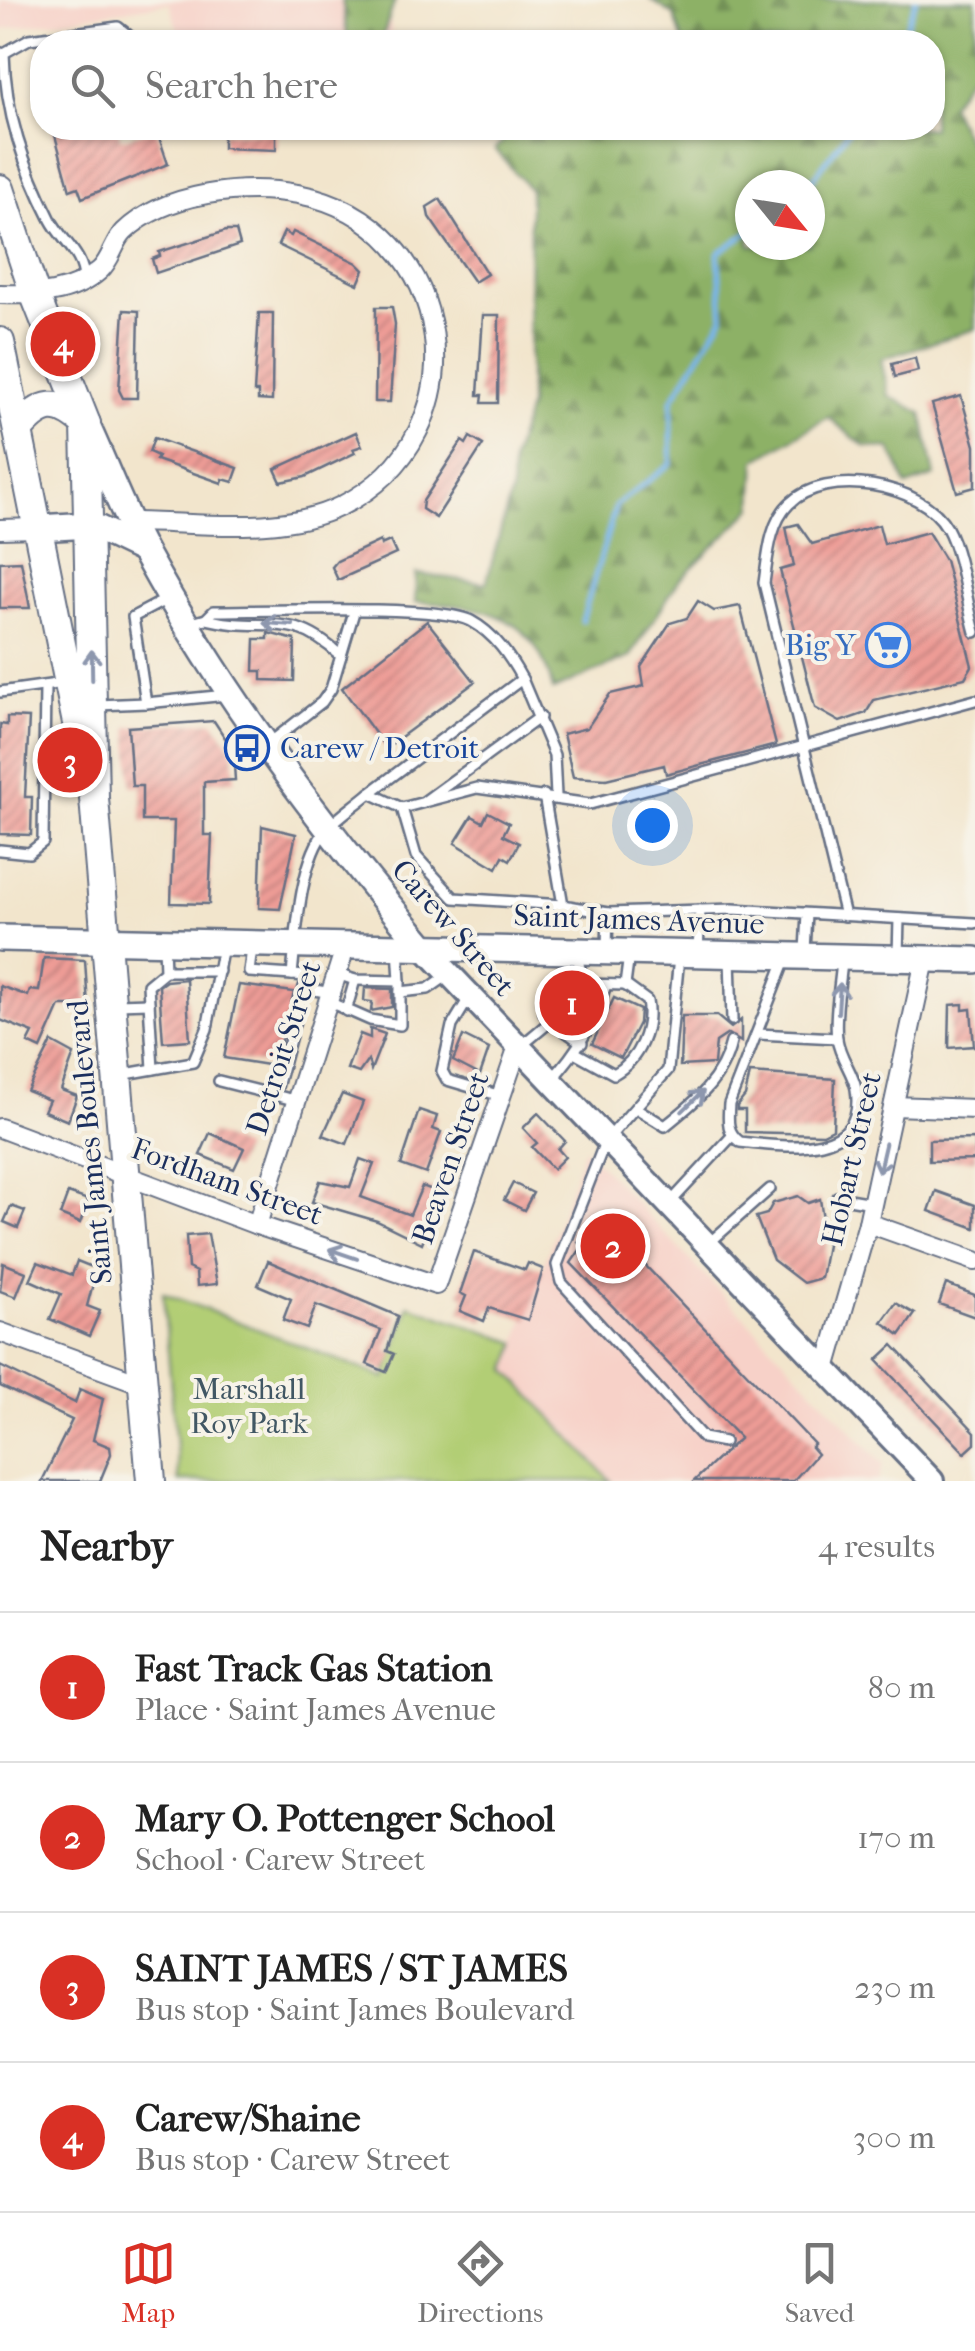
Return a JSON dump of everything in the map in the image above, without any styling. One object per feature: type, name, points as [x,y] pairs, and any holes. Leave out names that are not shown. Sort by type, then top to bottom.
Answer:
[{"type":"main road","name":"Carew Street","points":[[0,189],[35,295],[86,424],[143,550],[170,598],[196,622],[230,694],[264,747],[410,945]]},
{"type":"main road","points":[[0,342],[37,528],[91,525],[143,550]]},
{"type":"main road","points":[[18,430],[36,409],[52,403],[68,408],[86,424]]},
{"type":"main road","name":"Saint James Boulevard","points":[[86,424],[94,798],[150,1481]]},
{"type":"main road","name":"Saint James Boulevard","points":[[37,528],[56,684],[94,798]]},
{"type":"main road","name":"Saint James Avenue","points":[[0,938],[975,960]]},
{"type":"street","points":[[0,294],[35,295],[68,290],[102,269],[122,233],[146,215],[228,192],[294,193],[355,214],[386,237],[418,279],[432,326],[433,384],[418,430],[391,469],[357,497],[318,516],[283,522],[131,522]]},
{"type":"street","points":[[0,529],[37,528]]},
{"type":"street","name":"Detroit Street","points":[[257,1225],[330,997],[346,977],[346,945]]},
{"type":"street","name":"Carew Street","points":[[410,945],[470,998],[932,1481]]},
{"type":"street","name":"Hobart Street","points":[[826,1369],[868,1222],[925,960]]},
{"type":"street","name":"Beaven Street","points":[[436,1285],[517,1050]]},
{"type":"street","points":[[894,1106],[975,1109]]},
{"type":"street","name":"Fordham Street","points":[[0,1128],[257,1225],[436,1285]]},
{"type":"street","points":[[868,1222],[975,1262]]},
{"type":"street","points":[[0,1332],[142,1384]]},
{"type":"lane","points":[[96,30],[122,30]]},
{"type":"lane","points":[[30,39],[2,53],[5,94],[23,160],[52,224],[84,266],[84,280]]},
{"type":"lane","points":[[2,132],[14,126]]},
{"type":"lane","points":[[845,916],[764,583],[774,527],[790,502],[832,485],[877,484],[914,498],[947,527],[975,632]]},
{"type":"lane","points":[[146,704],[133,618],[170,598]]},
{"type":"lane","points":[[196,622],[214,611],[354,612],[470,620],[507,652],[522,679],[554,755],[556,796]]},
{"type":"lane","points":[[264,747],[322,702],[331,690],[354,612]]},
{"type":"lane","points":[[196,622],[296,626],[316,634],[340,656]]},
{"type":"lane","points":[[292,975],[315,846],[326,830],[522,679]]},
{"type":"lane","points":[[0,692],[56,684],[42,842],[30,853],[0,850]]},
{"type":"lane","points":[[92,705],[202,701],[230,694]]},
{"type":"lane","points":[[370,793],[402,808],[477,788],[556,796],[590,804],[975,700]]},
{"type":"lane","points":[[420,805],[540,717]]},
{"type":"lane","points":[[544,795],[563,905]]},
{"type":"lane","points":[[402,808],[416,856],[454,898],[563,905],[608,913],[700,910],[975,922]]},
{"type":"lane","points":[[700,910],[688,954],[668,1070],[605,1142],[557,1265],[561,1282],[703,1438],[724,1442]]},
{"type":"lane","points":[[608,913],[625,985]]},
{"type":"lane","points":[[667,1206],[732,1136],[729,1104],[795,958],[807,914]]},
{"type":"lane","points":[[898,960],[899,919]]},
{"type":"lane","points":[[164,943],[165,971]]},
{"type":"lane","points":[[117,1076],[193,1062],[207,1029],[224,944]]},
{"type":"lane","points":[[252,944],[249,972],[307,976],[276,1095]]},
{"type":"lane","points":[[304,988],[330,997],[346,1012],[400,1025],[400,986],[410,945]]},
{"type":"lane","points":[[576,951],[584,984]]},
{"type":"lane","points":[[730,956],[732,1020]]},
{"type":"lane","points":[[732,1136],[759,1144],[829,1144],[843,1136],[857,1100],[837,1038],[842,959]]},
{"type":"lane","points":[[153,1069],[148,985],[165,971],[218,972]]},
{"type":"lane","points":[[346,1012],[346,977],[428,989],[448,976]]},
{"type":"lane","points":[[576,1053],[614,1074],[630,1065],[651,1022],[647,1001],[625,985],[584,984],[558,978],[544,994],[544,1013],[582,1043]]},
{"type":"lane","points":[[548,1082],[582,1043],[606,985]]},
{"type":"lane","points":[[470,998],[452,1026],[442,1071],[447,1080],[501,1096]]},
{"type":"lane","points":[[111,1004],[149,1003]]},
{"type":"lane","points":[[517,1050],[551,1020]]},
{"type":"lane","points":[[758,1034],[837,1038]]},
{"type":"lane","points":[[290,1042],[314,1046]]},
{"type":"lane","points":[[636,1108],[664,1126],[698,1100],[726,1063],[731,1042]]},
{"type":"lane","points":[[219,1081],[296,1100]]},
{"type":"lane","points":[[706,1245],[770,1189]]},
{"type":"lane","points":[[837,1197],[872,1203]]},
{"type":"shaded area","points":[[0,0],[386,0],[391,30],[178,30],[169,3],[0,30]]},
{"type":"shaded area","points":[[584,1148],[883,1464],[878,1481],[611,1481],[507,1370]]},
{"type":"green space","points":[[342,0],[395,0],[385,30],[346,30]]},
{"type":"green space","points":[[651,0],[975,0],[975,69],[950,104],[975,157],[975,329],[881,359],[889,396],[922,413],[935,476],[907,486],[891,449],[864,446],[828,417],[756,460],[753,508],[679,580],[630,657],[553,690],[545,664],[520,629],[485,611],[415,602],[416,574],[486,583],[511,493],[512,460],[529,405],[530,190],[495,149],[504,140],[945,140],[945,30],[679,30],[674,15]]},
{"type":"green space","name":"Marshall Roy Park","points":[[163,1293],[385,1378],[409,1305],[517,1343],[507,1370],[611,1481],[179,1481]]},
{"type":"building","points":[[56,140],[160,140],[168,164],[82,198],[78,187],[70,190]]},
{"type":"building","points":[[223,140],[276,140],[276,150],[223,148]]},
{"type":"building","points":[[440,199],[487,274],[474,282],[429,217],[427,207]]},
{"type":"building","points":[[236,231],[240,245],[156,273],[152,259],[160,256],[159,252]]},
{"type":"building","points":[[284,232],[291,236],[293,232],[357,263],[364,270],[358,284],[278,245]]},
{"type":"building","points":[[376,307],[392,307],[395,324],[390,402],[375,402]]},
{"type":"building","points":[[124,310],[139,311],[137,398],[123,398],[119,390]]},
{"type":"building","points":[[259,313],[273,313],[272,401],[258,400],[258,392],[254,392]]},
{"type":"building","points":[[483,315],[499,315],[498,403],[482,403],[483,395],[478,395]]},
{"type":"building","points":[[915,358],[918,371],[895,377],[892,364]]},
{"type":"building","points":[[961,396],[975,446],[975,487],[957,492],[932,404]]},
{"type":"building","points":[[356,432],[362,446],[353,449],[355,453],[305,477],[281,482],[275,469]]},
{"type":"building","points":[[470,437],[483,445],[436,518],[422,509],[423,501],[462,441],[466,444]]},
{"type":"building","points":[[154,438],[238,468],[233,482],[223,479],[222,483],[156,460],[158,456],[149,452]]},
{"type":"building","points":[[798,524],[812,544],[879,525],[884,544],[928,532],[945,560],[972,666],[965,678],[874,700],[866,713],[840,722],[815,708],[780,570],[794,566],[786,527]]},
{"type":"building","points":[[380,541],[381,545],[390,541],[396,554],[338,580],[332,567],[337,561]]},
{"type":"building","points":[[21,561],[30,608],[0,608],[0,562]]},
{"type":"building","points":[[698,601],[714,611],[740,606],[776,745],[666,774],[664,765],[606,779],[573,777],[563,734],[587,728],[610,694],[644,686],[641,667],[670,623],[687,618]]},
{"type":"building","points":[[427,621],[475,682],[386,748],[342,688]]},
{"type":"building","points":[[268,633],[295,640],[294,681],[262,680],[262,671],[254,671],[255,639],[268,639]]},
{"type":"building","points":[[7,717],[29,718],[25,797],[32,797],[31,835],[0,834],[0,724],[7,725]]},
{"type":"building","points":[[214,721],[233,750],[235,780],[204,782],[204,835],[212,835],[209,904],[171,903],[174,821],[142,821],[142,786],[132,786],[128,727]]},
{"type":"building","points":[[488,812],[509,823],[503,835],[519,843],[510,860],[503,856],[497,868],[455,843],[472,816],[483,822]]},
{"type":"building","points":[[262,826],[296,834],[280,909],[259,908]]},
{"type":"building","points":[[44,958],[85,960],[88,1006],[60,1006],[41,1049],[28,1043],[33,1033],[0,1020],[0,986],[28,996],[30,990],[39,991]]},
{"type":"building","points":[[186,979],[190,1040],[163,1042],[159,986],[166,981]]},
{"type":"building","points":[[239,985],[294,992],[274,1066],[224,1058]]},
{"type":"building","points":[[365,988],[392,989],[392,1007],[371,1011],[372,1002],[364,1001]]},
{"type":"building","points":[[561,988],[593,998],[582,1023],[552,1009],[553,997]]},
{"type":"building","points":[[614,998],[640,1010],[639,1023],[621,1058],[592,1044]]},
{"type":"building","points":[[963,1004],[963,1010],[971,1009],[974,1046],[949,1048],[950,1005]]},
{"type":"building","points":[[682,1016],[717,1016],[731,1028],[741,1020],[741,1042],[728,1034],[716,1042],[714,1064],[680,1066]]},
{"type":"building","points":[[370,1029],[385,1034],[371,1070],[368,1060],[359,1073],[347,1069],[360,1034],[370,1038]]},
{"type":"building","points":[[463,1036],[489,1049],[480,1075],[453,1061]]},
{"type":"building","points":[[52,1042],[74,1054],[61,1090],[77,1096],[68,1121],[44,1111],[49,1100],[27,1091]]},
{"type":"building","points":[[750,1073],[835,1079],[833,1129],[823,1134],[745,1132],[745,1110],[737,1110],[737,1106],[745,1096]]},
{"type":"building","points":[[342,1094],[363,1102],[347,1144],[323,1135]]},
{"type":"building","points":[[419,1110],[437,1116],[433,1129],[441,1132],[426,1174],[401,1165]]},
{"type":"building","points":[[538,1113],[565,1141],[558,1149],[565,1157],[553,1169],[532,1147],[537,1143],[523,1128]]},
{"type":"building","points":[[210,1133],[244,1148],[234,1169],[200,1155]]},
{"type":"building","points":[[975,1139],[975,1160],[929,1161],[929,1140]]},
{"type":"building","points":[[360,1159],[374,1164],[361,1197],[410,1215],[422,1186],[441,1193],[422,1243],[377,1221],[312,1202],[320,1181],[350,1187]]},
{"type":"building","points":[[513,1183],[533,1193],[524,1210],[504,1200]]},
{"type":"building","points":[[936,1191],[975,1205],[975,1228],[929,1211]]},
{"type":"building","points":[[68,1193],[88,1200],[80,1223],[60,1215]]},
{"type":"building","points":[[798,1196],[808,1203],[820,1199],[827,1245],[821,1278],[803,1283],[773,1260],[756,1217],[767,1214],[773,1203]]},
{"type":"building","points":[[11,1206],[25,1211],[18,1228],[4,1222]]},
{"type":"building","points":[[610,1228],[814,1444],[811,1447],[817,1454],[793,1481],[694,1481],[740,1438],[571,1263],[582,1247],[578,1242],[588,1232],[593,1237]]},
{"type":"building","points":[[208,1234],[217,1284],[197,1286],[196,1272],[188,1268],[186,1236]]},
{"type":"building","points":[[474,1252],[525,1270],[528,1263],[543,1269],[528,1320],[489,1308],[484,1321],[460,1311],[466,1296],[460,1293]]},
{"type":"building","points":[[77,1261],[97,1269],[87,1306],[100,1311],[89,1336],[50,1319],[61,1294],[30,1280],[38,1262],[72,1275]]},
{"type":"building","points":[[268,1261],[398,1316],[387,1351],[394,1354],[386,1372],[367,1364],[381,1330],[316,1305],[307,1329],[283,1320],[291,1299],[258,1285]]},
{"type":"building","points":[[3,1263],[26,1272],[16,1297],[0,1291]]},
{"type":"building","points":[[946,1284],[975,1295],[975,1317],[939,1304]]},
{"type":"building","points":[[896,1303],[915,1314],[900,1335],[882,1322]]},
{"type":"building","points":[[893,1345],[975,1432],[975,1444],[965,1453],[877,1360]]},
{"type":"building","points":[[0,1366],[75,1403],[80,1389],[103,1399],[93,1440],[110,1447],[111,1454],[100,1481],[42,1481],[72,1420],[0,1386]]},
{"type":"waterway","points":[[905,30],[916,0]]},
{"type":"waterway","points":[[820,170],[841,140]]},
{"type":"waterway","points":[[582,621],[616,505],[671,464],[672,400],[723,317],[718,253],[735,241]]},
{"type":"place","name":"Carew/Shaine","points":[[63,344]]},
{"type":"place","name":"Big Y","points":[[888,645]]},
{"type":"place","name":"Carew / Detroit","points":[[247,748]]},
{"type":"place","name":"SAINT JAMES / ST JAMES","points":[[70,760]]},
{"type":"place","name":"Fast Track Gas Station","points":[[572,1003]]},
{"type":"place","name":"Mary O. Pottenger School","points":[[613,1246]]}]
